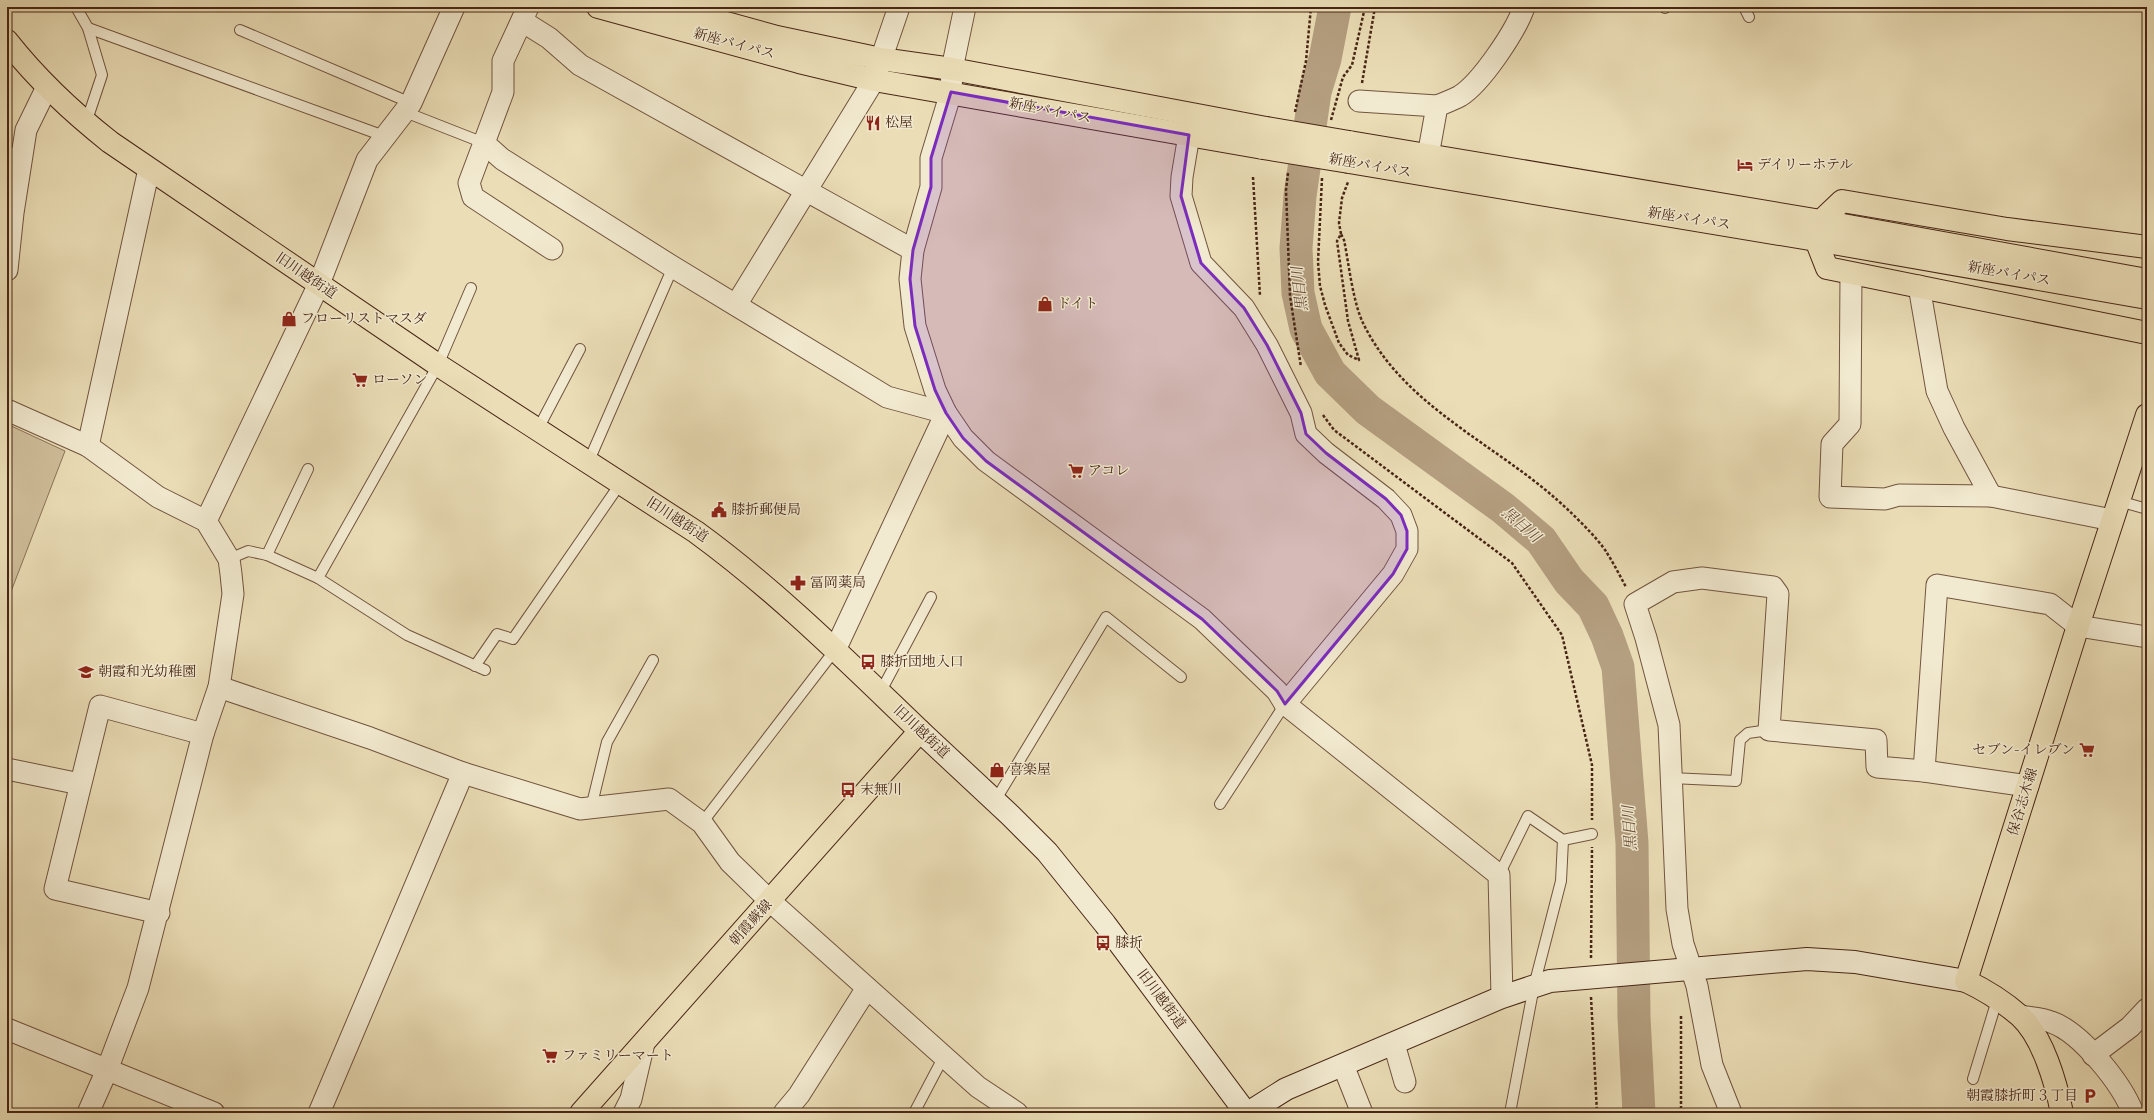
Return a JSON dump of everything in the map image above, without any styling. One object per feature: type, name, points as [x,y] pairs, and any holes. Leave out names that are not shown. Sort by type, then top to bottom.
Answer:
[{"type":"main road","name":"新座バイパス","points":[[598,7],[799,62],[874,80],[951,92],[1189,135],[1265,138]]},
{"type":"main road","name":"新座バイパス","points":[[668,7],[777,37],[881,59],[952,69],[1350,156],[1819,231],[2147,280]]},
{"type":"main road","name":"旧川越街道","points":[[7,41],[47,87],[86,123],[149,169],[438,365],[696,532],[734,560],[835,650],[920,731]]},
{"type":"main road","name":"新座バイパス","points":[[1350,156],[1428,156],[1819,231],[2147,298]]},
{"type":"main road","points":[[2147,247],[2000,228],[1842,201],[1819,231],[1827,268],[2147,333]]},
{"type":"main road","name":"保谷志木線","points":[[1966,981],[2115,510],[2146,418]]},
{"type":"main road","name":"朝霞蕨線","points":[[581,1113],[920,731]]},
{"type":"main road","points":[[1966,981],[1985,990],[2021,1016],[2034,1035],[2046,1058],[2057,1090],[2062,1113]]},
{"type":"street","points":[[206,521],[319,284],[367,160],[384,136],[408,108],[454,7]]},
{"type":"street","points":[[736,305],[805,190],[874,80],[899,7]]},
{"type":"street","points":[[965,7],[952,69],[951,92],[931,158],[931,187],[913,250],[910,279],[914,326],[935,390],[946,413],[963,438],[986,461],[1202,619],[1277,691],[1285,704],[1499,875],[1502,997]]},
{"type":"street","points":[[1359,101],[1437,106],[1460,96],[1480,77],[1520,19],[1524,7]]},
{"type":"street","points":[[552,249],[473,198],[469,183],[503,92],[503,61],[525,14],[549,38],[580,65],[913,250]]},
{"type":"street","points":[[7,270],[15,154],[47,87]]},
{"type":"street","points":[[1428,156],[1437,106]]},
{"type":"street","points":[[1189,135],[1182,177],[1181,196],[1201,263],[1244,308],[1267,345],[1301,413],[1306,434],[1326,453],[1386,499],[1401,515],[1407,531],[1407,549],[1393,574],[1285,704]]},
{"type":"street","points":[[484,143],[502,160],[673,267],[887,397],[946,413]]},
{"type":"street","points":[[88,446],[149,169]]},
{"type":"street","points":[[1851,274],[1850,424],[1832,444],[1830,497],[1885,499],[1899,495],[1991,496],[2115,510]]},
{"type":"street","points":[[1919,286],[1938,391],[1954,428],[1991,496]]},
{"type":"street","points":[[7,410],[88,446],[158,497],[206,521],[229,559],[232,594],[218,687],[203,734],[159,913],[138,988],[107,1070],[88,1113]]},
{"type":"street","points":[[835,650],[946,413]]},
{"type":"street","points":[[1731,1113],[1712,1065],[1697,986],[1686,970],[1684,944],[1677,909],[1669,725],[1635,604],[1673,582],[1702,578],[1773,587],[1778,594],[1769,730],[1876,740],[1877,768],[1924,771],[2028,786]]},
{"type":"street","points":[[1924,771],[1938,585],[2050,604],[2078,626],[2147,636]]},
{"type":"street","points":[[218,687],[370,738],[463,773],[580,809],[669,799],[702,822],[730,862],[770,901],[978,1087],[1017,1113]]},
{"type":"street","points":[[159,913],[54,889],[100,706],[203,734]]},
{"type":"street","name":"旧川越街道","points":[[920,731],[1047,852],[1105,924],[1247,1113]]},
{"type":"street","points":[[7,769],[80,784]]},
{"type":"street","points":[[319,1113],[463,773]]},
{"type":"street","points":[[1247,1113],[1286,1089],[1502,997],[1550,981],[1807,959],[1855,962],[1966,981]]},
{"type":"street","points":[[784,1113],[799,1095],[867,988]]},
{"type":"street","points":[[2093,1055],[2130,1027],[2147,1009]]},
{"type":"street","points":[[2021,1016],[2052,1022],[2069,1032],[2093,1055],[2123,1094],[2133,1113]]},
{"type":"street","points":[[7,1029],[214,1113]]},
{"type":"street","points":[[624,1113],[631,1099],[644,1043]]},
{"type":"street","points":[[1394,1044],[1405,1082]]},
{"type":"street","points":[[1343,1065],[1362,1113]]},
{"type":"lane","points":[[76,7],[88,28],[102,75],[86,123]]},
{"type":"lane","points":[[1744,7],[1749,17]]},
{"type":"lane","points":[[88,28],[384,136]]},
{"type":"lane","points":[[240,30],[484,143]]},
{"type":"lane","points":[[588,463],[673,267]]},
{"type":"lane","points":[[318,578],[438,365],[471,288]]},
{"type":"lane","points":[[538,429],[580,349]]},
{"type":"lane","points":[[267,555],[308,469]]},
{"type":"lane","points":[[229,559],[248,551],[267,555],[318,578],[407,635],[480,668],[497,634],[513,639],[620,484]]},
{"type":"lane","points":[[2115,510],[2147,509]]},
{"type":"lane","points":[[880,693],[931,597]]},
{"type":"lane","points":[[995,801],[1106,617],[1181,677]]},
{"type":"lane","points":[[702,822],[835,650]]},
{"type":"lane","points":[[591,808],[607,742],[653,660]]},
{"type":"lane","points":[[1220,804],[1285,704]]},
{"type":"lane","points":[[1671,778],[1736,782],[1740,740],[1748,733],[1769,730]]},
{"type":"lane","points":[[1499,875],[1528,816],[1563,840],[1592,834]]},
{"type":"lane","points":[[1510,1113],[1534,986],[1561,882],[1563,840]]},
{"type":"lane","points":[[1973,1079],[1997,1000]]},
{"type":"lane","points":[[914,1113],[944,1056]]},
{"type":"path","points":[[1294,116],[1306,61],[1311,7]]},
{"type":"path","points":[[1330,122],[1343,77],[1352,65],[1365,7]]},
{"type":"path","points":[[1359,101],[1375,7]]},
{"type":"path","points":[[1350,156],[1347,188],[1342,198],[1339,223],[1363,324],[1393,368],[1422,396],[1455,424],[1555,498],[1607,551],[1635,604]]},
{"type":"path","points":[[1288,168],[1286,190],[1290,296],[1301,369]]},
{"type":"path","points":[[1323,174],[1318,246],[1320,286],[1325,305],[1340,343],[1348,355],[1359,360],[1348,321],[1337,241],[1341,234]]},
{"type":"path","points":[[1253,177],[1261,303]]},
{"type":"path","points":[[1321,413],[1334,430],[1512,563],[1562,635],[1592,765],[1597,1113]]},
{"type":"path","points":[[1681,1012],[1681,1113]]},
{"type":"highlighted area","points":[[951,92],[1189,135],[1181,196],[1201,263],[1244,308],[1267,345],[1301,413],[1306,434],[1326,453],[1386,499],[1401,515],[1407,531],[1407,549],[1393,574],[1285,704],[1277,691],[1202,619],[986,461],[963,438],[946,413],[935,390],[915,326],[910,279],[913,250],[931,187],[931,158]]},
{"type":"shaded area","points":[[7,424],[65,451],[7,602]]},
{"type":"waterway","name":"黒目川","points":[[1335,7],[1325,59],[1315,92],[1300,196],[1296,248],[1298,293],[1306,329],[1330,373],[1368,410],[1503,508],[1541,540],[1569,581],[1593,606],[1607,636],[1618,667],[1632,843],[1634,1017],[1639,1113]]},
{"type":"place","name":"松屋","points":[[873,123]]},
{"type":"place","name":"デイリーホテル","points":[[1745,165]]},
{"type":"place","name":"ドイト","points":[[1045,304]]},
{"type":"place","name":"フローリストマスダ","points":[[289,319]]},
{"type":"place","name":"ローソン","points":[[360,380]]},
{"type":"place","name":"アコレ","points":[[1076,471]]},
{"type":"place","name":"膝折郵便局","points":[[719,510]]},
{"type":"place","name":"冨岡薬局","points":[[798,583]]},
{"type":"place","name":"膝折団地入口","points":[[868,662]]},
{"type":"place","name":"朝霞和光幼稚園","points":[[86,672]]},
{"type":"place","name":"セブン-イレブン","points":[[2087,750]]},
{"type":"place","name":"喜楽屋","points":[[997,770]]},
{"type":"place","name":"末無川","points":[[848,790]]},
{"type":"place","name":"膝折","points":[[1103,943]]},
{"type":"place","name":"ファミリーマート","points":[[550,1056]]},
{"type":"place","name":"朝霞膝折町３丁目","points":[[2090,1096]]}]
